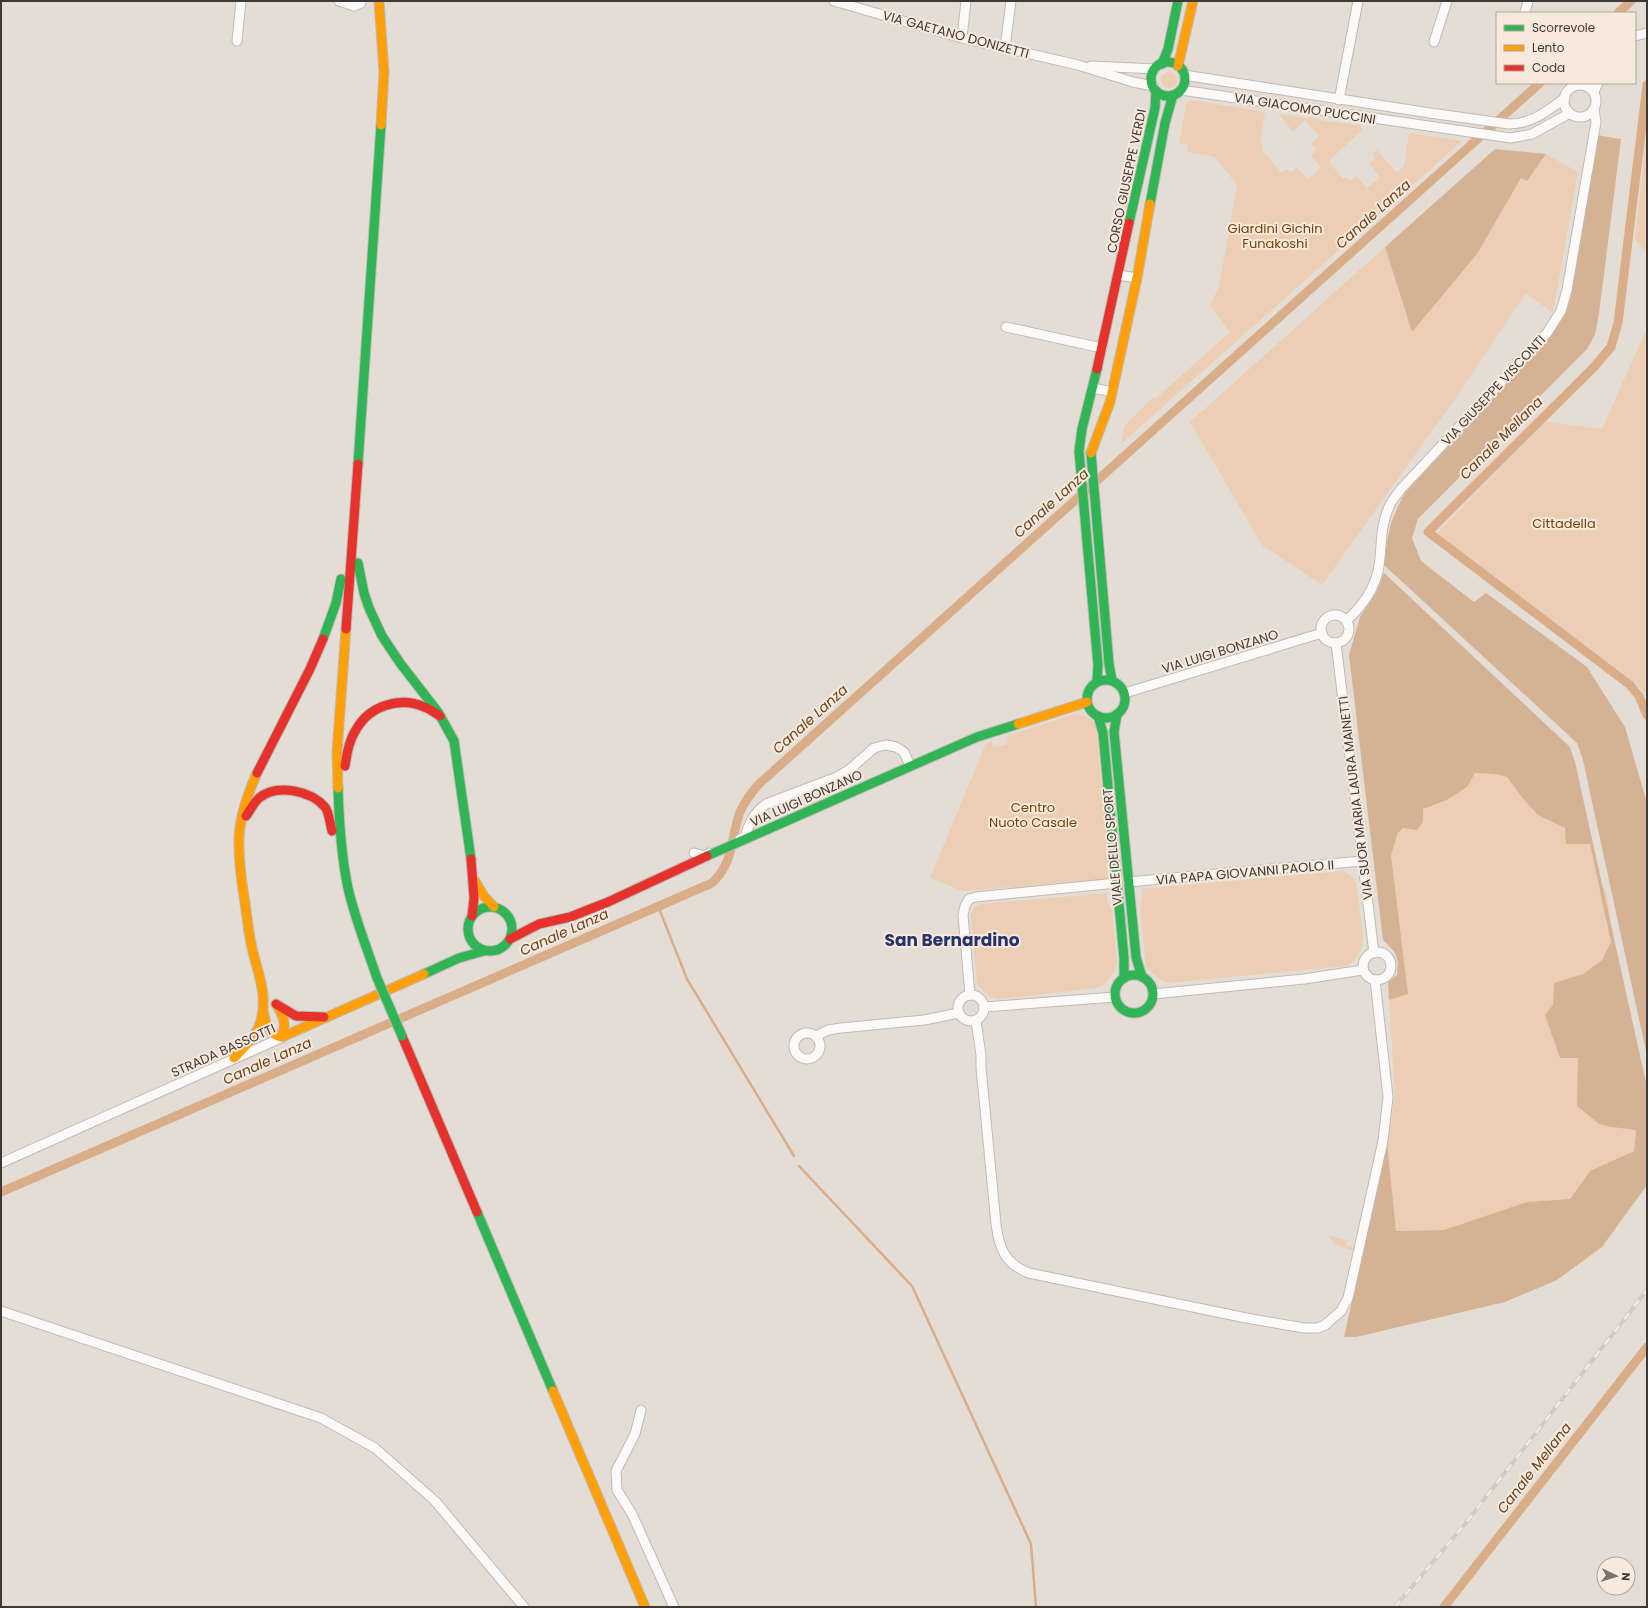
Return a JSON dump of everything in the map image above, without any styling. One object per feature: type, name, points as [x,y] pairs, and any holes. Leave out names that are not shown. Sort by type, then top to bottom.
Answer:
[{"type":"main road","points":[[379,1],[384,72],[380,154],[337,752],[338,798],[348,887],[356,917],[377,978],[645,1607]]},
{"type":"main road","points":[[1159,66],[1168,63],[1178,66],[1184,75],[1184,85],[1181,90],[1173,95],[1164,96],[1155,88],[1152,74],[1159,66],[1168,49],[1178,1]]},
{"type":"main road","points":[[1178,66],[1192,1]]},
{"type":"main road","name":"CORSO GIUSEPPE VERDI","points":[[1097,681],[1098,665],[1081,479],[1079,451],[1080,439],[1093,388],[1155,108],[1155,88]]},
{"type":"main road","name":"CORSO GIUSEPPE VERDI","points":[[1112,680],[1109,664],[1092,470],[1092,454],[1093,445],[1108,409],[1112,392],[1137,278],[1165,123],[1173,95]]},
{"type":"main road","points":[[359,445],[364,480],[358,559],[360,582],[368,606],[379,629],[408,674],[427,695],[442,717],[453,738],[473,877],[474,898],[472,916]]},
{"type":"main road","points":[[276,1004],[283,1016],[286,1029],[282,1037],[274,1035],[266,1025],[263,1011],[262,991],[252,950],[241,875],[238,836],[244,804],[257,772],[311,668],[332,619],[344,560],[349,479],[359,445]]},
{"type":"main road","points":[[1107,679],[1112,680],[1122,687],[1125,693],[1124,705],[1117,714],[1111,717],[1098,716],[1093,713],[1087,702],[1089,690],[1097,681],[1107,679]]},
{"type":"main road","name":"VIA LUIGI BONZANO","points":[[510,939],[538,924],[570,917],[608,902],[773,826],[977,737],[1087,702]]},
{"type":"main road","points":[[356,917],[358,904],[352,876],[345,812],[343,775],[348,747],[357,727],[373,711],[390,703],[406,703],[423,706],[442,717]]},
{"type":"main road","name":"VIALE DELLO SPORT","points":[[1117,714],[1114,732],[1128,882],[1136,956],[1138,968],[1142,977]]},
{"type":"main road","name":"VIALE DELLO SPORT","points":[[1098,716],[1103,733],[1124,958],[1124,978]]},
{"type":"main road","points":[[238,836],[246,815],[259,798],[275,791],[291,790],[311,796],[326,808],[331,823],[339,879],[348,908],[356,917]]},
{"type":"main road","points":[[473,877],[478,890],[485,899],[507,915],[511,921],[512,933],[506,945],[500,950],[492,952],[484,951],[473,944],[468,932],[469,921],[472,916],[482,908],[494,907]]},
{"type":"main road","name":"VIA LUIGI BONZANO","points":[[511,921],[538,924]]},
{"type":"main road","name":"STRADA BASSOTTI","points":[[454,959],[466,941],[468,932]]},
{"type":"main road","name":"STRADA BASSOTTI","points":[[282,1037],[445,965],[454,959],[468,954],[484,951]]},
{"type":"main road","points":[[1132,975],[1142,977],[1150,984],[1153,994],[1148,1007],[1140,1013],[1135,1014],[1122,1009],[1118,1006],[1115,997],[1116,986],[1124,978],[1132,975]]},
{"type":"main road","points":[[262,991],[276,1004],[296,1016],[324,1018]]},
{"type":"main road","points":[[234,1058],[249,1042],[260,1025],[263,1011]]},
{"type":"street","points":[[237,41],[242,1]]},
{"type":"street","points":[[339,1],[354,6],[361,3],[361,1]]},
{"type":"street","name":"VIA GAETANO DONIZETTI","points":[[834,1],[962,38],[1078,65],[1155,88]]},
{"type":"street","points":[[962,38],[966,1]]},
{"type":"street","points":[[1005,48],[1011,1]]},
{"type":"street","points":[[1338,100],[1358,1]]},
{"type":"street","points":[[1434,42],[1447,1]]},
{"type":"street","points":[[1524,12],[1528,1]]},
{"type":"street","points":[[1636,36],[1647,33]]},
{"type":"street","name":"VIA GAETANO DONIZETTI","points":[[1078,65],[1159,66]]},
{"type":"street","name":"VIA GIACOMO PUCCINI","points":[[1184,75],[1338,100],[1509,124],[1519,124],[1536,118],[1565,98]]},
{"type":"street","points":[[1581,117],[1590,113],[1594,109],[1596,102],[1594,92],[1591,88],[1582,84],[1572,87],[1566,94],[1566,109],[1570,113],[1581,117],[1589,125],[1593,137]]},
{"type":"street","points":[[1594,92],[1598,84]]},
{"type":"street","name":"VIA GIACOMO PUCCINI","points":[[1181,90],[1475,134],[1511,138],[1532,134],[1570,113]]},
{"type":"street","name":"VIA GIUSEPPE VISCONTI","points":[[1346,621],[1354,614],[1370,592],[1376,579],[1379,568],[1383,528],[1389,507],[1401,489],[1547,333],[1561,311],[1567,290],[1596,122],[1594,109]]},
{"type":"street","points":[[1428,127],[1430,113]]},
{"type":"street","points":[[1118,275],[1137,278]]},
{"type":"street","points":[[1006,327],[1102,348]]},
{"type":"street","points":[[1093,388],[1112,392]]},
{"type":"street","points":[[1338,616],[1346,621],[1349,629],[1344,640],[1336,643],[1328,641],[1322,633],[1323,624],[1329,617],[1338,616]]},
{"type":"street","name":"VIA LUIGI BONZANO","points":[[1125,693],[1322,633]]},
{"type":"street","name":"VIA SUOR MARIA LAURA MAINETTI","points":[[1336,643],[1374,953]]},
{"type":"street","points":[[694,853],[705,856],[721,847],[745,837],[756,811],[766,804],[838,776],[849,770],[874,748],[886,745],[896,747],[904,752],[910,766]]},
{"type":"street","name":"VIA PAPA GIOVANNI PAOLO II","points":[[1128,882],[1362,861]]},
{"type":"street","points":[[970,995],[963,915],[965,906],[969,899],[976,897],[1117,883]]},
{"type":"street","points":[[1374,953],[1382,953],[1391,963],[1391,968],[1384,979],[1375,980],[1368,977],[1363,970],[1366,957],[1374,953]]},
{"type":"street","points":[[1153,994],[1304,979],[1363,970]]},
{"type":"street","points":[[976,1021],[981,1055],[981,1068],[998,1237],[1001,1249],[1021,1270],[1029,1273],[1246,1318],[1304,1328],[1318,1328],[1325,1325],[1342,1311],[1348,1298],[1383,1141],[1388,1097],[1375,980]]},
{"type":"street","points":[[970,995],[981,1000],[984,1007],[983,1015],[976,1021],[972,1022],[964,1020],[959,1013],[958,1006],[966,996],[970,995]]},
{"type":"street","points":[[984,1007],[1115,997]]},
{"type":"street","points":[[816,1036],[828,1030],[924,1020],[959,1013]]},
{"type":"street","name":"STRADA BASSOTTI","points":[[1,1162],[282,1037]]},
{"type":"street","points":[[1,1311],[321,1418],[375,1448],[435,1501],[524,1607]]},
{"type":"street","points":[[641,1410],[635,1434],[616,1471],[617,1490],[632,1514],[674,1607]]},
{"type":"green space","points":[[1169,72],[1176,77],[1177,80],[1172,87],[1169,88],[1162,83],[1161,80],[1166,73]]},
{"type":"green space","name":"Giardini Gichin Funakoshi","points":[[1191,100],[1265,112],[1260,142],[1262,142],[1262,150],[1282,173],[1287,169],[1291,173],[1297,167],[1308,179],[1321,168],[1311,155],[1317,150],[1311,143],[1319,136],[1305,120],[1293,132],[1279,114],[1362,126],[1362,130],[1330,160],[1330,163],[1343,179],[1346,177],[1350,181],[1356,176],[1367,188],[1380,177],[1369,164],[1375,159],[1372,154],[1377,150],[1397,173],[1404,166],[1409,133],[1462,141],[1122,443],[1124,426],[1153,397],[1155,399],[1230,332],[1210,306],[1219,286],[1237,185],[1215,157],[1187,152],[1188,145],[1179,144],[1186,103]]},
{"type":"green space","points":[[1647,127],[1647,253],[1635,240]]},
{"type":"green space","points":[[1546,154],[1578,172],[1553,313],[1526,293],[1465,385],[1322,585],[1262,545],[1190,422],[1385,247],[1412,331],[1477,254],[1521,178],[1527,181]]},
{"type":"green space","name":"Cittadella","points":[[1647,328],[1647,697],[1637,684],[1437,533],[1546,422],[1602,429]]},
{"type":"green space","name":"Centro Nuoto Casale","points":[[1074,714],[1086,717],[1096,725],[1109,862],[1106,863],[1108,879],[963,891],[930,878],[986,743],[992,741],[993,747],[1008,744],[1007,736]]},
{"type":"green space","points":[[1475,773],[1494,774],[1507,777],[1524,800],[1538,815],[1566,828],[1590,844],[1597,877],[1606,892],[1609,905],[1609,930],[1611,942],[1602,960],[1583,974],[1554,983],[1553,1005],[1578,1058],[1578,1078],[1612,1127],[1636,1129],[1634,1151],[1590,1171],[1570,1199],[1527,1202],[1444,1230],[1396,1231],[1387,1142],[1395,1096],[1389,1000],[1408,994],[1391,855],[1398,835],[1404,829],[1423,822],[1423,809],[1447,800],[1467,787]]},
{"type":"green space","points":[[1343,871],[1356,881],[1363,940],[1360,952],[1347,966],[1168,983],[1159,978],[1146,967],[1140,908],[1142,899],[1141,889]]},
{"type":"green space","points":[[1107,893],[1107,901],[1112,910],[1117,963],[1112,975],[1103,985],[1096,988],[1001,999],[993,998],[984,992],[979,986],[977,983],[971,917],[972,911],[976,906],[980,904]]},
{"type":"green space","points":[[1328,1236],[1348,1240],[1346,1245],[1357,1248],[1356,1252],[1335,1244]]},
{"type":"shaded area","points":[[1596,135],[1621,139],[1599,314],[1595,335],[1587,349],[1418,519],[1412,538],[1421,561],[1474,602],[1486,593],[1587,667],[1625,727],[1647,803],[1647,1056],[1583,760],[1577,743],[1384,565],[1390,527],[1400,502],[1406,492],[1551,335],[1566,313],[1572,291]]},
{"type":"shaded area","points":[[1495,149],[1546,154],[1527,181],[1521,178],[1477,254],[1412,332],[1385,247]]},
{"type":"shaded area","points":[[1384,573],[1570,747],[1575,762],[1647,1087],[1647,1185],[1602,1247],[1557,1280],[1505,1302],[1356,1337],[1344,1337],[1387,1142],[1396,1231],[1444,1230],[1527,1202],[1570,1199],[1590,1171],[1634,1151],[1636,1130],[1599,1124],[1577,1106],[1578,1058],[1560,1058],[1545,1015],[1553,1005],[1554,983],[1583,974],[1602,960],[1611,942],[1590,844],[1566,844],[1565,828],[1538,815],[1524,800],[1507,777],[1494,774],[1475,773],[1467,787],[1447,800],[1423,809],[1423,822],[1417,830],[1403,828],[1398,833],[1391,855],[1408,994],[1389,1000],[1388,982],[1397,975],[1398,963],[1396,955],[1383,940],[1349,655],[1360,617],[1376,593]]},
{"type":"waterway","name":"Canale Lanza","points":[[1619,12],[1631,1]]},
{"type":"waterway","name":"Canale Lanza","points":[[1,1192],[712,883],[725,866],[731,849],[740,812],[748,797],[759,784],[1539,84]]},
{"type":"waterway","name":"Canale Mellana","points":[[1647,85],[1618,323],[1611,347],[1594,367],[1428,532],[1630,685],[1639,696],[1647,715]]},
{"type":"waterway","points":[[658,906],[687,979],[794,1156]]},
{"type":"waterway","points":[[799,1166],[912,1286],[1031,1544],[1036,1607]]},
{"type":"waterway","name":"Canale Mellana","points":[[1444,1607],[1647,1347]]},
{"type":"railway","points":[[1395,1607],[1465,1524],[1647,1290]]},
{"type":"traffic: fast","points":[[1162,64],[1168,49],[1178,1]]},
{"type":"traffic: fast","points":[[1168,62],[1180,67],[1185,79],[1180,91],[1168,96],[1156,91],[1151,79],[1156,67],[1168,62]]},
{"type":"traffic: fast","points":[[1129,223],[1155,108],[1156,91]]},
{"type":"traffic: fast","points":[[1150,204],[1165,123],[1173,95]]},
{"type":"traffic: fast","points":[[358,464],[381,125]]},
{"type":"traffic: fast","points":[[1097,369],[1082,429],[1079,451],[1098,665],[1097,681]]},
{"type":"traffic: fast","points":[[1091,453],[1109,664],[1112,680]]},
{"type":"traffic: fast","points":[[358,563],[364,593],[382,636],[400,663],[438,712],[454,741],[471,859]]},
{"type":"traffic: fast","points":[[323,639],[336,603],[341,579]]},
{"type":"traffic: fast","points":[[1102,680],[1110,680],[1120,685],[1124,692],[1125,699],[1124,706],[1120,713],[1110,718],[1102,718],[1092,713],[1090,710],[1087,703],[1087,695],[1092,685],[1095,683],[1102,680]]},
{"type":"traffic: fast","points":[[1117,714],[1114,732],[1136,957],[1142,977]]},
{"type":"traffic: fast","points":[[1098,716],[1103,733],[1124,958],[1124,978]]},
{"type":"traffic: fast","points":[[707,856],[977,737],[1018,724]]},
{"type":"traffic: fast","points":[[338,788],[341,838],[348,888],[377,978]]},
{"type":"traffic: fast","points":[[486,907],[494,907],[499,908],[506,913],[511,920],[512,929],[511,938],[506,945],[499,950],[486,951],[478,948],[471,941],[468,933],[468,925],[471,917],[478,910],[486,907]]},
{"type":"traffic: fast","points":[[424,974],[459,958],[484,951]]},
{"type":"traffic: fast","points":[[1130,975],[1138,975],[1148,980],[1152,987],[1153,994],[1152,1001],[1148,1008],[1138,1013],[1130,1013],[1120,1008],[1118,1005],[1115,998],[1115,990],[1120,980],[1123,978],[1130,975]]},
{"type":"traffic: fast","points":[[377,978],[402,1036]]},
{"type":"traffic: fast","points":[[477,1212],[553,1391]]},
{"type":"traffic: slow","points":[[379,1],[384,72],[381,125]]},
{"type":"traffic: slow","points":[[1178,66],[1193,1]]},
{"type":"traffic: slow","points":[[1091,453],[1110,402],[1137,278],[1150,204]]},
{"type":"traffic: slow","points":[[338,788],[337,752],[346,629]]},
{"type":"traffic: slow","points":[[1018,724],[1087,702]]},
{"type":"traffic: slow","points":[[234,1058],[255,1034],[262,1016],[263,1007],[261,982],[252,948],[241,879],[239,848],[241,820],[257,773]]},
{"type":"traffic: slow","points":[[475,881],[483,895],[494,907]]},
{"type":"traffic: slow","points":[[282,1037],[424,974]]},
{"type":"traffic: slow","points":[[263,1011],[268,1028],[277,1036],[282,1037],[284,1020],[276,1004]]},
{"type":"traffic: slow","points":[[553,1391],[645,1607]]},
{"type":"traffic: jam","points":[[1097,369],[1129,223]]},
{"type":"traffic: jam","points":[[346,629],[358,464]]},
{"type":"traffic: jam","points":[[257,773],[310,669],[323,639]]},
{"type":"traffic: jam","points":[[345,766],[354,733],[363,720],[378,709],[386,705],[396,703],[415,704],[440,716]]},
{"type":"traffic: jam","points":[[246,816],[257,800],[266,793],[284,790],[294,791],[303,793],[319,801],[325,807],[332,831]]},
{"type":"traffic: jam","points":[[510,939],[539,924],[570,917],[608,902],[707,856]]},
{"type":"traffic: jam","points":[[471,859],[474,898],[472,916]]},
{"type":"traffic: jam","points":[[276,1004],[296,1016],[324,1017]]},
{"type":"traffic: jam","points":[[402,1036],[477,1212]]},
{"type":"district","name":"San Bernardino","points":[[952,940]]}]
